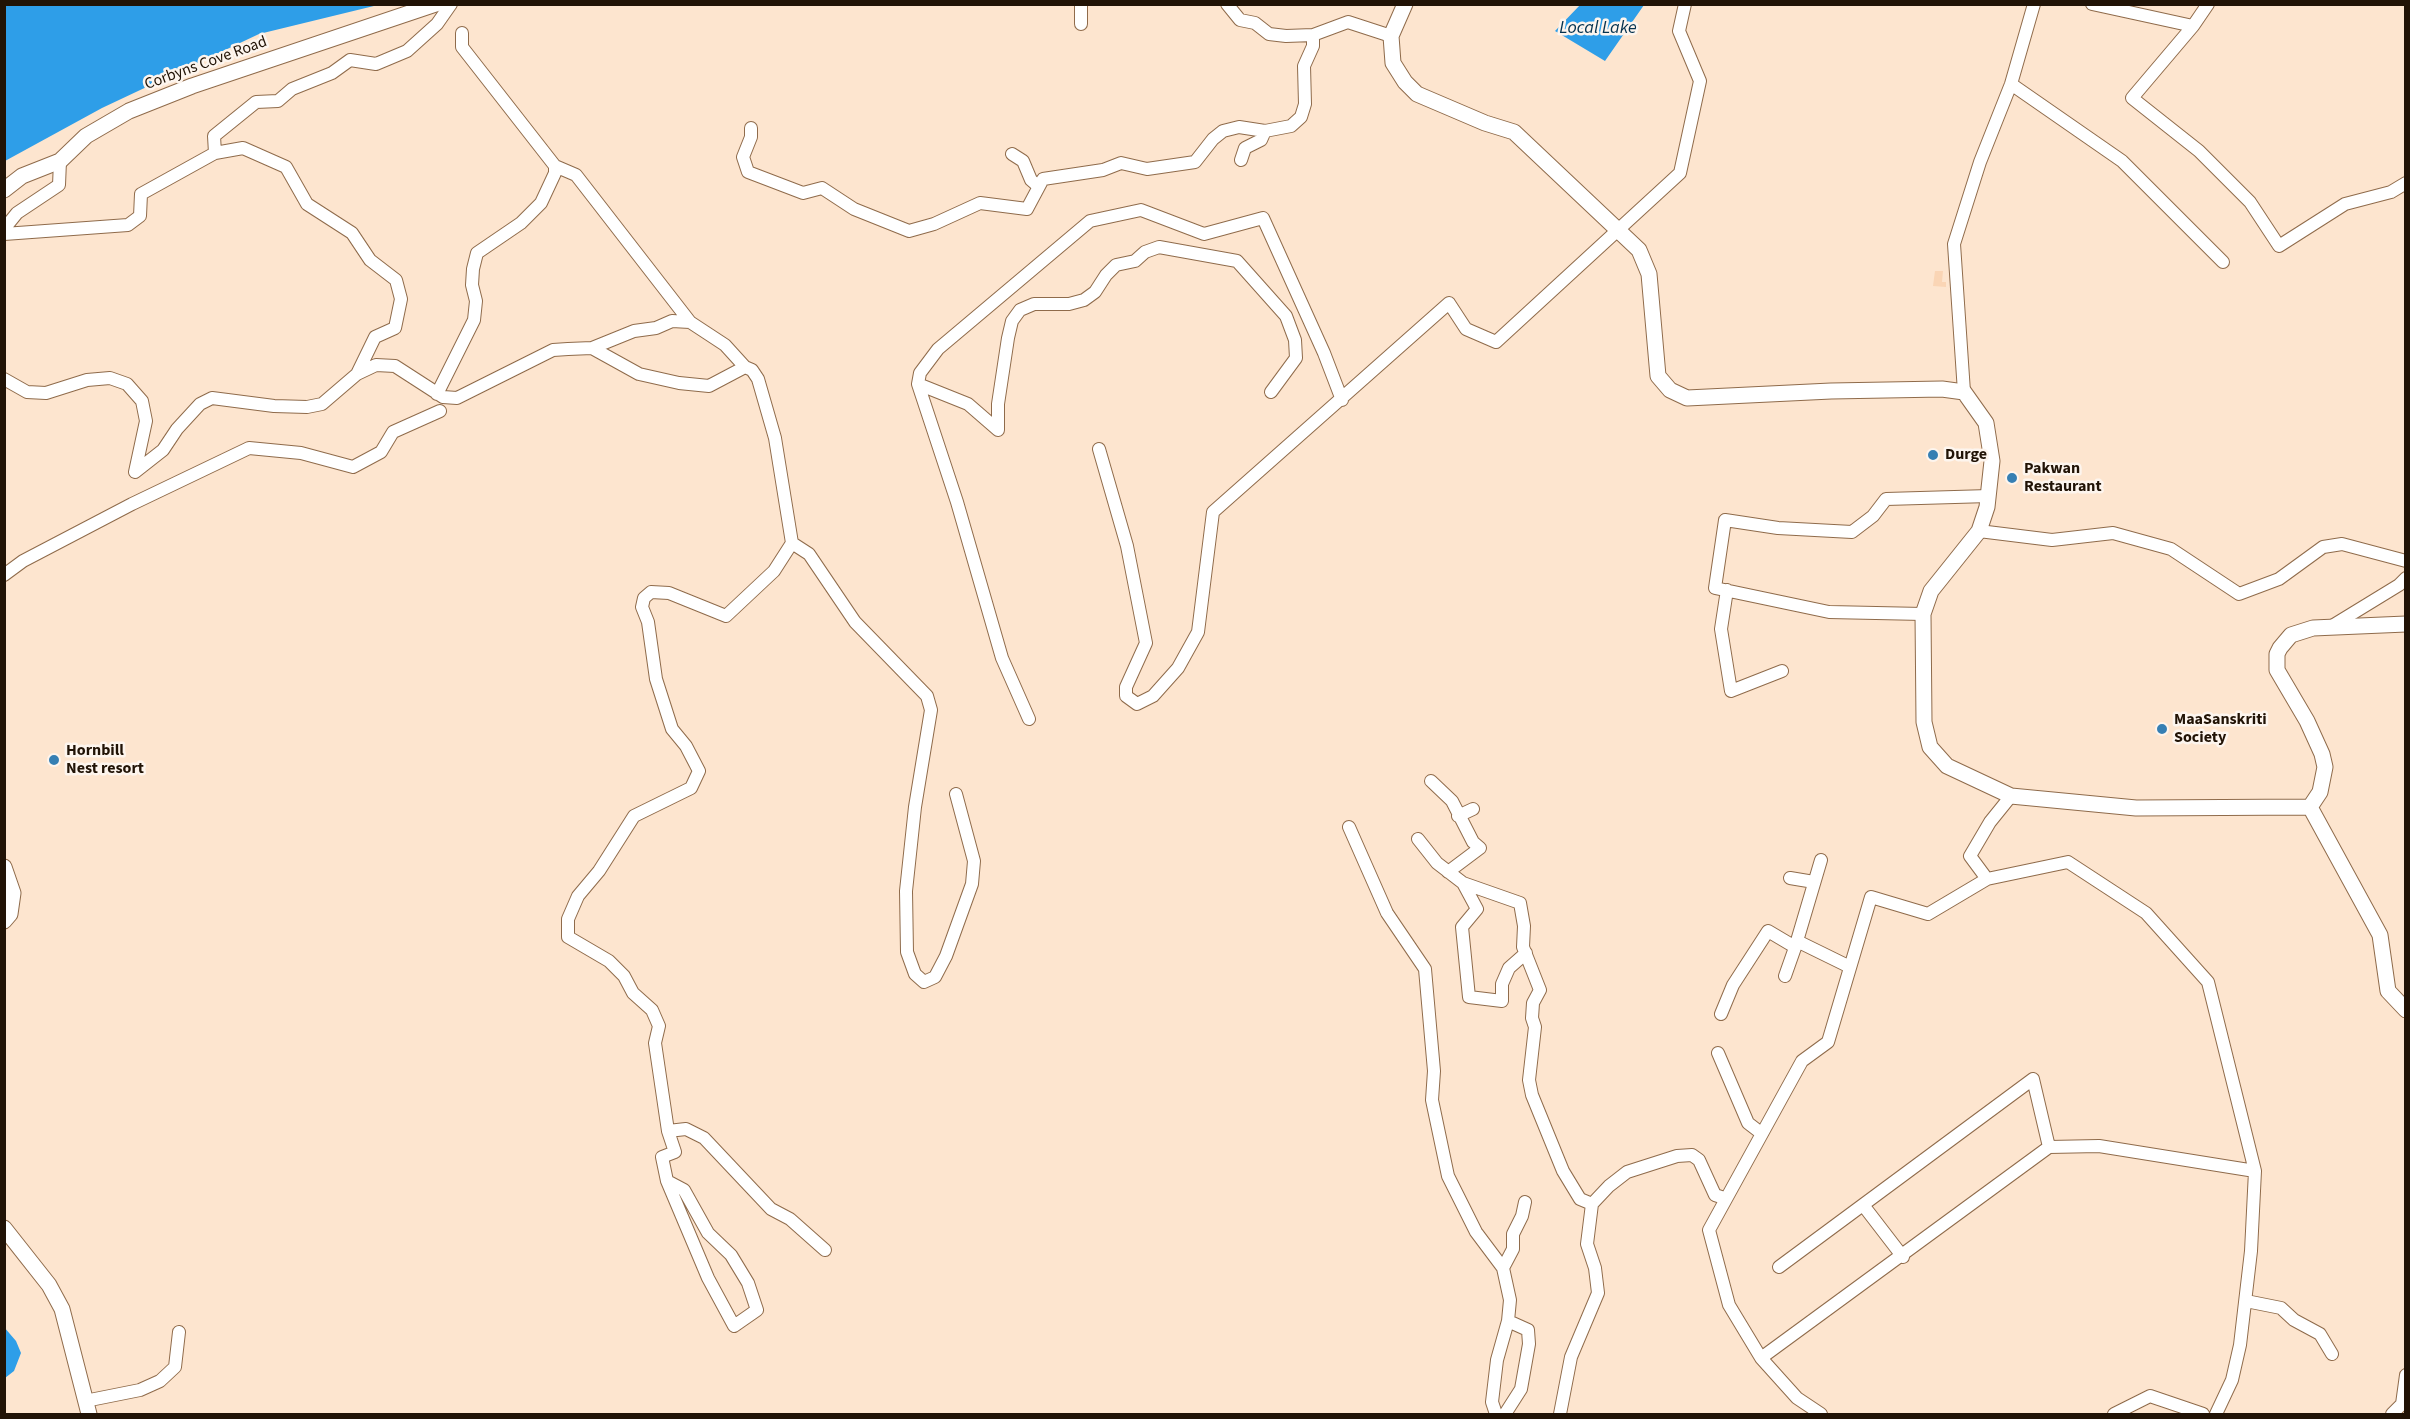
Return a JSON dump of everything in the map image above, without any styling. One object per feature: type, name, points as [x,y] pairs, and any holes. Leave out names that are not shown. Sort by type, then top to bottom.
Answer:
[{"type":"main road","name":"Corbyns Cove Road","points":[[4,190],[22,176],[60,161],[86,136],[129,111],[192,86],[436,4]]},
{"type":"main road","points":[[1405,4],[1391,36],[1394,63],[1405,82],[1417,94],[1485,123],[1514,132],[1639,250],[1649,274],[1658,376],[1670,390],[1687,398],[1831,391],[1942,389],[1964,392],[1986,423],[1992,461],[1989,496],[1979,531],[1931,591],[1923,614],[1924,722],[1930,747],[1947,766],[2011,796],[2136,808],[2310,807]]},
{"type":"main road","points":[[2310,807],[2324,779],[2322,754],[2307,721],[2277,670],[2276,662],[2280,648],[2291,636],[2313,628],[2406,624]]},
{"type":"main road","points":[[2310,807],[2380,935],[2388,991],[2406,1010]]},
{"type":"main road","points":[[4,867],[13,893],[10,914],[4,921]]},
{"type":"main road","points":[[4,1228],[49,1285],[62,1309],[87,1408]]},
{"type":"street","points":[[215,153],[214,136],[255,102],[278,101],[292,89],[332,73],[350,60],[376,64],[407,51],[436,24],[451,4]]},
{"type":"street","points":[[1081,4],[1081,24]]},
{"type":"street","points":[[1227,4],[1240,20],[1255,23],[1269,34],[1313,35],[1348,22],[1391,36]]},
{"type":"street","points":[[1099,449],[1127,546],[1146,643],[1126,687],[1126,696],[1137,704],[1153,696],[1178,668],[1198,632],[1213,512],[1449,303],[1466,329],[1496,342],[1680,173],[1700,81],[1679,31],[1685,4]]},
{"type":"street","points":[[1964,392],[1954,244],[1980,162],[2012,84],[2034,4]]},
{"type":"street","points":[[2092,4],[2193,26]]},
{"type":"street","points":[[2208,4],[2193,26],[2132,98],[2199,151],[2250,202],[2279,246],[2345,204],[2391,192],[2406,183]]},
{"type":"street","points":[[462,33],[462,47],[555,166],[576,175],[690,322],[725,345],[745,367],[752,370],[758,379],[775,438],[792,543],[774,571],[726,615],[669,593],[651,592],[644,598],[642,607],[648,622],[651,652],[672,729],[686,746],[699,771],[691,788],[634,816],[599,872],[578,896],[568,919],[568,937],[609,961],[624,976],[633,993],[652,1010],[659,1026],[655,1044],[668,1131],[675,1152],[662,1157],[667,1181],[703,1268],[734,1326],[757,1310],[748,1283],[731,1256],[708,1233],[684,1190],[667,1181]]},
{"type":"street","points":[[751,128],[752,137],[743,157],[748,172],[803,192],[822,188],[854,209],[890,222],[903,230],[934,224],[980,203],[1028,209],[1043,179],[1103,170],[1121,163],[1147,169],[1195,162],[1213,139],[1223,131],[1239,127],[1265,131],[1291,126],[1301,117],[1305,104],[1304,66],[1313,46],[1313,35]]},
{"type":"street","points":[[2012,84],[2122,161],[2223,262]]},
{"type":"street","points":[[1241,160],[1245,148],[1261,140],[1265,131]]},
{"type":"street","points":[[4,234],[128,225],[140,216],[141,194],[215,153],[243,148],[286,167],[307,204],[352,233],[370,260],[396,280],[401,299],[395,328],[375,337],[357,374]]},
{"type":"street","points":[[1012,154],[1023,161],[1025,171],[1038,186]]},
{"type":"street","points":[[4,229],[17,213],[59,185],[60,161]]},
{"type":"street","points":[[437,394],[474,320],[476,301],[472,285],[477,253],[521,223],[542,203],[555,173],[555,166]]},
{"type":"street","points":[[1029,719],[1002,658],[957,502],[918,384],[920,373],[938,349],[1090,221],[1141,210],[1204,234],[1263,218],[1342,400]]},
{"type":"street","points":[[918,384],[968,404],[998,430],[998,404],[1008,338],[1012,321],[1020,310],[1034,304],[1069,304],[1084,300],[1095,292],[1116,265],[1136,261],[1145,252],[1158,247],[1237,261],[1286,316],[1295,340],[1296,358],[1271,392]]},
{"type":"street","points":[[4,379],[27,392],[46,393],[87,380],[110,378],[128,384],[142,401],[146,421],[135,472],[163,450],[177,429],[200,404],[212,399],[274,406],[322,404],[357,374],[376,365],[395,366],[442,397],[457,398],[553,350],[591,348],[634,331],[656,328],[672,321],[690,322]]},
{"type":"street","points":[[591,348],[639,374],[679,383],[709,386],[745,367]]},
{"type":"street","points":[[4,575],[23,561],[132,504],[249,448],[301,453],[353,467],[381,452],[393,432],[440,411]]},
{"type":"street","points":[[1923,614],[1829,612],[1716,588],[1725,520],[1807,531],[1852,532],[1873,516],[1886,499],[1989,496]]},
{"type":"street","points":[[1979,531],[2052,540],[2113,533],[2171,549],[2239,594],[2279,579],[2323,547],[2342,544],[2406,561]]},
{"type":"street","points":[[792,543],[809,554],[855,622],[927,696],[931,710],[915,807],[906,891],[907,952],[915,974],[924,982],[935,977],[946,957],[972,884],[974,861],[956,794]]},
{"type":"street","points":[[2332,626],[2399,585],[2406,578]]},
{"type":"street","points":[[1727,590],[1721,629],[1731,691],[1782,671]]},
{"type":"street","points":[[1431,781],[1452,801],[1473,842],[1480,848],[1448,872]]},
{"type":"street","points":[[1987,879],[1970,856],[1990,822],[2011,796]]},
{"type":"street","points":[[1458,816],[1473,809]]},
{"type":"street","points":[[1349,827],[1387,914],[1425,969],[1434,1071],[1432,1100],[1448,1176],[1476,1232],[1503,1268],[1510,1300],[1508,1321],[1497,1360],[1492,1402],[1496,1414]]},
{"type":"street","points":[[1418,839],[1437,863],[1463,883],[1520,903],[1526,953],[1540,990],[1533,1003],[1535,1027],[1529,1080],[1532,1095],[1563,1171],[1580,1198],[1592,1204]]},
{"type":"street","points":[[1785,976],[1821,860]]},
{"type":"street","points":[[1821,1414],[1797,1398],[1761,1358],[1729,1305],[1709,1230],[1724,1198],[1802,1061],[1828,1042],[1871,897],[1928,914],[1987,879],[2068,862],[2146,913],[2208,982],[2254,1171],[2246,1301],[2240,1345],[2232,1380],[2216,1414]]},
{"type":"street","points":[[1790,878],[1814,882]]},
{"type":"street","points":[[1463,883],[1477,909],[1462,927],[1469,997],[1502,1001],[1502,984],[1509,968],[1526,953]]},
{"type":"street","points":[[1721,1014],[1733,985],[1768,931],[1851,966]]},
{"type":"street","points":[[1718,1053],[1748,1123],[1761,1133]]},
{"type":"street","points":[[1779,1267],[2033,1079],[2049,1148]]},
{"type":"street","points":[[668,1131],[687,1129],[704,1138],[771,1209],[790,1219],[825,1250]]},
{"type":"street","points":[[1761,1358],[1904,1257],[2049,1148],[2100,1146],[2254,1171]]},
{"type":"street","points":[[1560,1414],[1571,1357],[1598,1293],[1595,1268],[1587,1244],[1592,1204],[1609,1186],[1627,1173],[1677,1156],[1692,1155],[1699,1160],[1715,1195],[1724,1198]]},
{"type":"street","points":[[1503,1268],[1513,1249],[1513,1234],[1525,1202]]},
{"type":"street","points":[[1863,1204],[1904,1257]]},
{"type":"street","points":[[2246,1301],[2281,1308],[2294,1320],[2320,1334],[2332,1354]]},
{"type":"street","points":[[1505,1414],[1521,1389],[1530,1344],[1528,1329],[1508,1321]]},
{"type":"street","points":[[87,1408],[160,1381],[175,1367],[179,1332]]},
{"type":"street","points":[[2392,1414],[2402,1404],[2406,1375]]},
{"type":"street","points":[[2114,1414],[2150,1396],[2203,1414]]},
{"type":"shaded area","points":[[1935,271],[1943,271],[1942,282],[1946,282],[1946,287],[1933,286]]},
{"type":"water","points":[[5,4],[378,5],[259,34],[102,108],[5,161]]},
{"type":"water","name":"Local Lake","points":[[1581,4],[1644,5],[1605,61],[1555,31]]},
{"type":"water","points":[[4,1327],[16,1341],[21,1353],[14,1371],[5,1378]]},
{"type":"place","name":"Durge","points":[[1933,455]]},
{"type":"place","name":"Pakwan Restaurant","points":[[2012,478]]},
{"type":"place","name":"MaaSanskriti Society","points":[[2162,729]]},
{"type":"place","name":"Hornbill Nest resort","points":[[54,760]]}]
